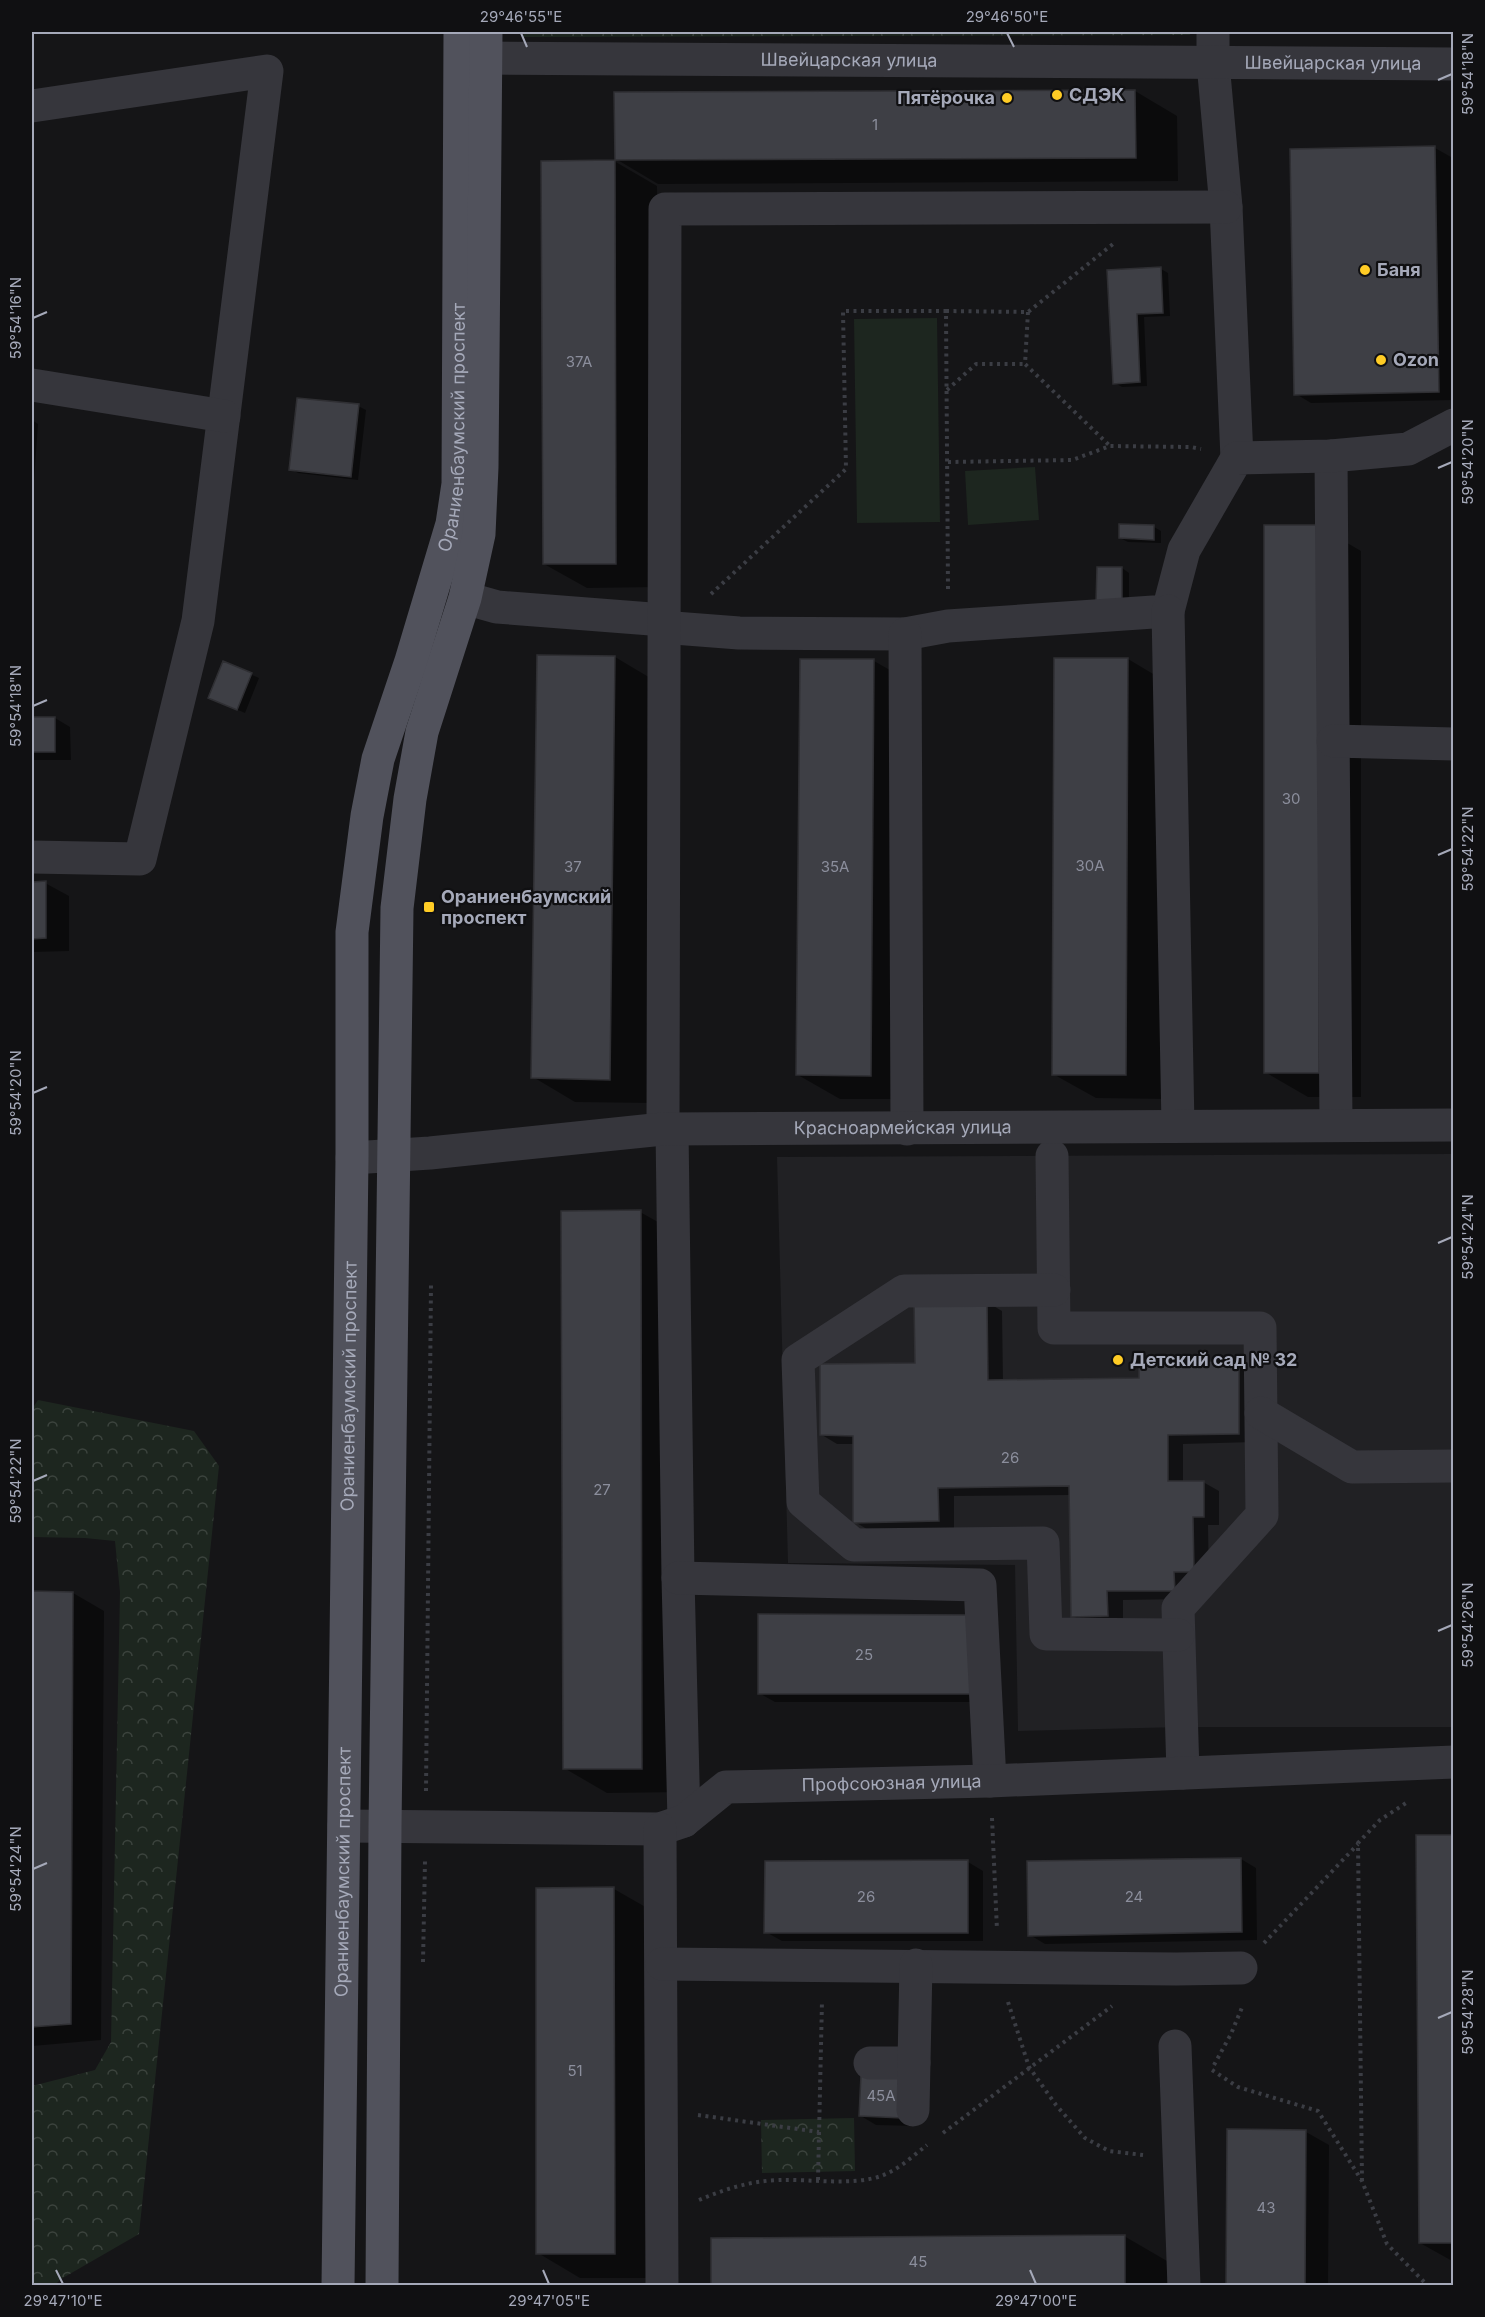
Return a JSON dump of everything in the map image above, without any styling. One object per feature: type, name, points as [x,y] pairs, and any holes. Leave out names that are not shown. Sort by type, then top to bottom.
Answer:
[{"type":"main road","name":"Ораниенбаумский проспект","points":[[338,2286],[352,1158],[352,932],[367,816],[378,759],[411,661],[452,524],[458,484],[460,32]]},
{"type":"main road","name":"Ораниенбаумский проспект","points":[[382,2286],[385,1827],[397,908],[410,799],[422,732],[465,598],[479,534],[482,467],[486,45]]},
{"type":"street","name":"Швейцарская улица","points":[[486,45],[1213,47],[1454,64]]},
{"type":"street","points":[[1178,1126],[1168,611],[1184,550],[1237,458],[1226,207],[1213,47]]},
{"type":"street","points":[[32,106],[267,71],[198,621],[140,859],[32,857]]},
{"type":"street","points":[[662,2286],[662,1964],[672,1825],[678,1578],[668,1129],[669,624],[665,209],[1226,207]]},
{"type":"street","points":[[32,386],[224,416]]},
{"type":"street","points":[[1237,458],[1331,456],[1408,449],[1454,425]]},
{"type":"street","points":[[1331,456],[1336,1125]]},
{"type":"street","points":[[465,598],[497,607],[739,633],[905,634],[948,626],[1168,611]]},
{"type":"street","points":[[905,634],[907,1129]]},
{"type":"street","points":[[1333,741],[1454,744]]},
{"type":"street","name":"Красноармейская улица","points":[[352,1158],[395,1156],[668,1129],[1454,1125]]},
{"type":"street","points":[[1052,1156],[1054,1328],[1260,1328],[1262,1515],[1178,1608],[1184,1773]]},
{"type":"street","points":[[1054,1290],[903,1291],[798,1360],[803,1502],[854,1545],[1043,1543],[1047,1634],[1178,1635]]},
{"type":"street","points":[[1261,1413],[1352,1467],[1454,1466]]},
{"type":"street","points":[[678,1578],[980,1585],[990,1781]]},
{"type":"street","name":"Профсоюзная улица","points":[[672,1825],[726,1787],[990,1781],[1454,1762]]},
{"type":"street","points":[[344,1826],[672,1825]]},
{"type":"street","points":[[662,1964],[1241,1968]]},
{"type":"street","points":[[913,2110],[916,1965]]},
{"type":"street","points":[[1174,2046],[1184,2286]]},
{"type":"street","points":[[870,2063],[914,2064]]},
{"type":"path","points":[[669,624],[846,470],[843,311],[1028,312],[1156,208]]},
{"type":"path","points":[[946,311],[948,626]]},
{"type":"path","points":[[1025,364],[1028,312]]},
{"type":"path","points":[[947,390],[976,364],[1025,364],[1110,446]]},
{"type":"path","points":[[948,462],[1072,459],[1110,446],[1191,447],[1237,458]]},
{"type":"path","points":[[990,1781],[999,1966],[1015,2029],[1029,2067],[1056,2105],[1084,2138],[1109,2151],[1144,2155],[1179,2154]]},
{"type":"path","points":[[1417,1796],[1380,1820],[1241,1968],[1248,1981],[1246,1995],[1231,2034],[1211,2070],[1238,2087],[1318,2110],[1362,2181],[1387,2244],[1428,2286]]},
{"type":"path","points":[[1358,1843],[1362,2181]]},
{"type":"path","points":[[818,2180],[823,1965]]},
{"type":"path","points":[[662,2110],[819,2132]]},
{"type":"shaded area","name":"Детский сад № 32","points":[[1453,1154],[1453,1727],[1181,1727],[1018,1731],[1015,1565],[788,1563],[777,1157]]},
{"type":"green space","points":[[524,32],[1189,32],[1190,35],[523,37]]},
{"type":"green space","points":[[937,318],[940,522],[857,523],[854,319]]},
{"type":"green space","points":[[1035,467],[1039,520],[968,525],[965,471]]},
{"type":"green space","points":[[38,1400],[194,1431],[219,1466],[139,2234],[61,2279],[54,2286],[32,2285],[32,2086],[95,2070],[111,2042],[120,1592],[115,1541],[32,1537],[32,1409]]},
{"type":"green space","points":[[854,2118],[855,2171],[762,2173],[761,2120]]},
{"type":"building","points":[[1135,90],[1136,158],[615,160],[614,92]]},
{"type":"building","name":"Баня","points":[[1435,146],[1439,392],[1294,395],[1290,149]]},
{"type":"building","points":[[615,160],[616,564],[543,564],[541,161]]},
{"type":"building","points":[[1161,267],[1163,313],[1137,314],[1140,382],[1113,384],[1107,270]]},
{"type":"building","points":[[297,398],[359,404],[351,477],[289,470]]},
{"type":"building","points":[[1119,524],[1154,525],[1154,540],[1119,538]]},
{"type":"building","points":[[1264,525],[1319,525],[1319,1073],[1264,1073]]},
{"type":"building","points":[[1097,567],[1122,567],[1122,603],[1096,602]]},
{"type":"building","points":[[537,655],[615,656],[610,1080],[531,1078]]},
{"type":"building","points":[[1054,658],[1128,658],[1126,1075],[1052,1075]]},
{"type":"building","points":[[800,659],[874,659],[871,1076],[796,1075]]},
{"type":"building","points":[[223,661],[252,673],[237,710],[208,698]]},
{"type":"building","points":[[32,717],[55,717],[55,752],[32,752]]},
{"type":"building","points":[[46,881],[46,938],[32,939],[32,882]]},
{"type":"building","points":[[641,1210],[642,1769],[563,1769],[561,1211]]},
{"type":"building","points":[[914,1301],[987,1301],[988,1380],[1139,1378],[1139,1362],[1239,1361],[1239,1434],[1168,1435],[1168,1481],[1204,1481],[1204,1517],[1193,1517],[1194,1572],[1174,1572],[1175,1591],[1107,1591],[1108,1616],[1071,1617],[1069,1486],[938,1488],[939,1521],[853,1523],[853,1436],[820,1435],[820,1364],[915,1363]]},
{"type":"building","points":[[32,1591],[73,1592],[71,2024],[32,2027]]},
{"type":"building","points":[[758,1614],[971,1615],[970,1694],[758,1694]]},
{"type":"building","points":[[1416,1835],[1454,1835],[1454,2243],[1419,2243]]},
{"type":"building","points":[[1241,1858],[1242,1932],[1028,1936],[1027,1861]]},
{"type":"building","points":[[968,1860],[968,1933],[764,1933],[765,1861]]},
{"type":"building","points":[[614,1887],[615,2254],[536,2254],[536,1888]]},
{"type":"building","points":[[861,2075],[904,2076],[902,2118],[859,2116]]},
{"type":"building","points":[[1227,2129],[1306,2130],[1305,2286],[1226,2286]]},
{"type":"building","points":[[1125,2235],[1125,2286],[711,2286],[711,2238]]},
{"type":"place","name":"СДЭК","points":[[1057,95]]},
{"type":"place","name":"Пятёрочка","points":[[1007,98]]},
{"type":"place","name":"Баня","points":[[1365,270]]},
{"type":"place","name":"Ozon","points":[[1381,360]]},
{"type":"place","name":"Ораниенбаумский проспект","points":[[429,907]]},
{"type":"place","name":"Детский сад № 32","points":[[1118,1360]]}]
